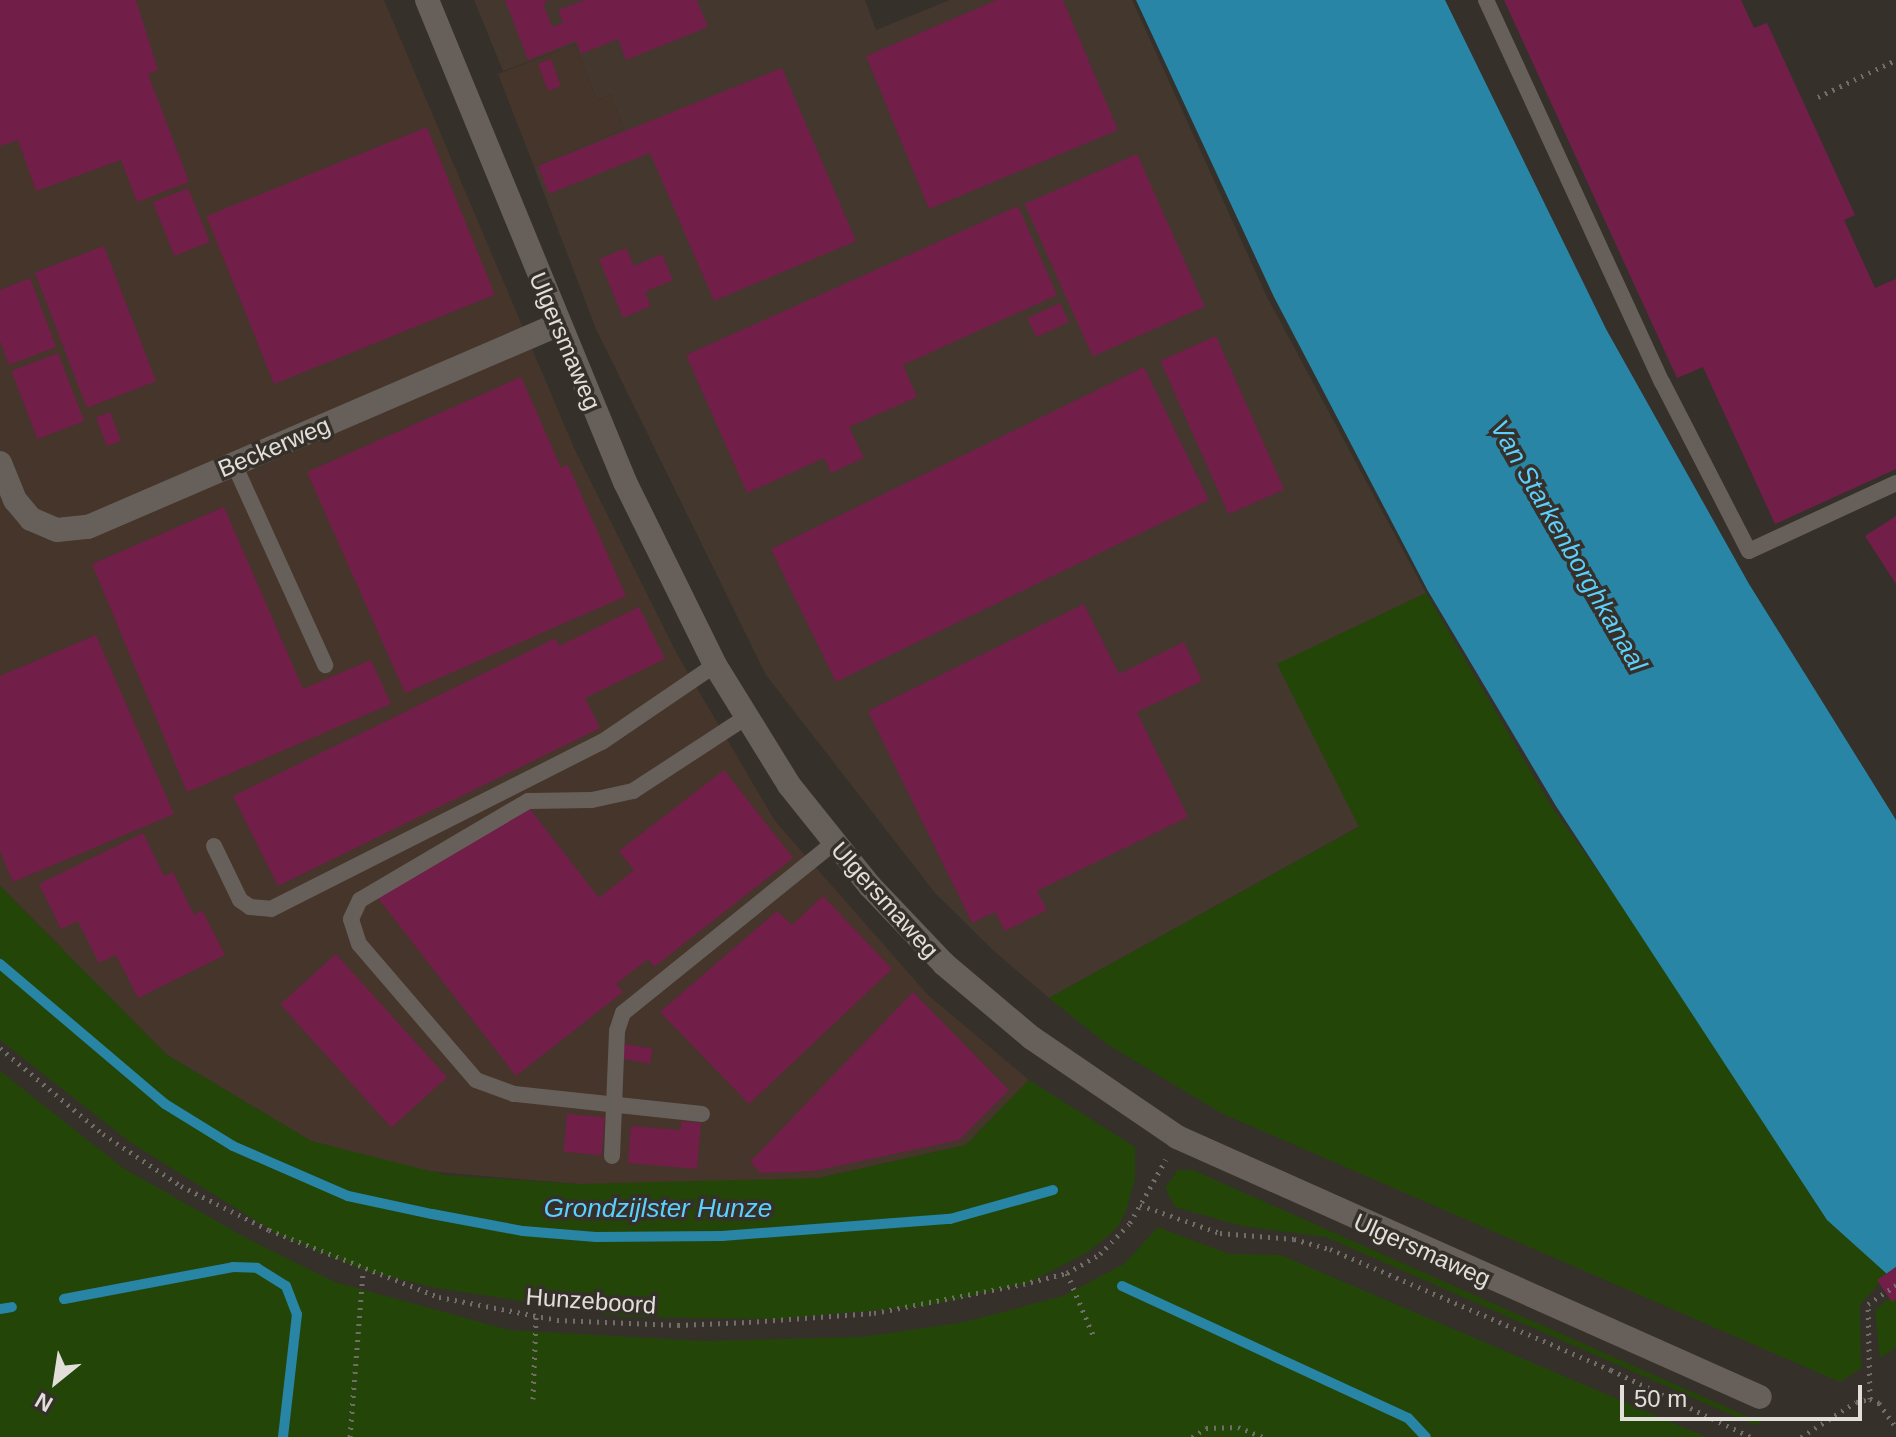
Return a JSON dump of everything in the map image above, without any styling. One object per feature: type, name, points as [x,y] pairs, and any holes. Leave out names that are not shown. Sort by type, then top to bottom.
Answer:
[{"type":"street","name":"Ulgersmaweg","points":[[427,0],[557,325],[625,482],[715,665],[745,718],[834,843],[944,964],[985,1001],[1177,1137],[1760,1397]]},
{"type":"street","name":"Beckerweg","points":[[2,475],[31,519],[72,531],[557,325]]},
{"type":"lane","points":[[1486,0],[1662,382],[1749,551],[1896,483]]},
{"type":"lane","points":[[234,464],[325,665]]},
{"type":"lane","points":[[214,846],[240,900],[250,907],[271,909],[602,742],[715,665]]},
{"type":"lane","points":[[702,1114],[514,1094],[476,1080],[359,944],[351,919],[360,900],[528,801],[592,800],[633,791],[745,718]]},
{"type":"lane","points":[[612,1156],[617,1031],[629,1005],[834,843]]},
{"type":"path","points":[[1818,97],[1896,60]]},
{"type":"path","name":"Hunzeboord","points":[[0,1048],[103,1134],[181,1186],[363,1271],[439,1297],[536,1317],[678,1325],[874,1313],[958,1300],[1067,1273],[1116,1240],[1140,1205],[1177,1137]]},
{"type":"path","name":"Ulgersmaweg","points":[[1140,1205],[1220,1233],[1294,1239],[1330,1249],[1636,1381],[1751,1437]]},
{"type":"path","points":[[350,1437],[363,1271]]},
{"type":"path","points":[[1067,1273],[1093,1335]]},
{"type":"path","points":[[1870,1399],[1872,1352],[1868,1304],[1896,1285]]},
{"type":"path","points":[[533,1399],[536,1317]]},
{"type":"path","points":[[1801,1437],[1810,1435],[1856,1402],[1870,1399],[1879,1403],[1896,1427]]},
{"type":"path","points":[[1192,1437],[1206,1428],[1238,1427],[1263,1437]]},
{"type":"shaded area","points":[[0,0],[384,0],[575,450],[677,654],[775,821],[928,995],[1029,1080],[966,1145],[819,1178],[734,1184],[577,1184],[415,1170],[311,1141],[167,1055],[0,886]]},
{"type":"shaded area","points":[[474,0],[865,0],[876,30],[950,0],[1132,0],[1267,297],[1426,593],[1278,664],[1360,826],[1049,998],[995,952],[935,893],[766,675],[596,329],[534,167],[624,129],[611,95],[597,100],[575,44],[503,71]]},
{"type":"shaded area","points":[[575,44],[597,100],[611,95],[624,129],[534,167],[498,74]]},
{"type":"green space","points":[[1426,593],[1550,804],[1631,918],[1827,1220],[1887,1274],[1860,1305],[1861,1368],[1840,1382],[1221,1113],[1107,1044],[1049,998],[1359,827],[1277,664]]},
{"type":"green space","points":[[0,886],[167,1055],[311,1141],[446,1175],[577,1184],[819,1178],[966,1145],[1029,1080],[1135,1147],[1135,1179],[1126,1211],[1117,1228],[1088,1252],[1028,1283],[926,1306],[777,1319],[624,1317],[437,1288],[366,1271],[277,1234],[130,1142],[0,1040]]},
{"type":"green space","points":[[0,1071],[123,1168],[248,1239],[335,1282],[509,1330],[704,1341],[862,1337],[965,1322],[1063,1296],[1124,1264],[1158,1227],[1229,1254],[1281,1255],[1706,1437],[0,1437]]},
{"type":"green space","points":[[1178,1170],[1193,1170],[1762,1423],[1755,1425],[1326,1237],[1242,1226],[1175,1207],[1165,1188]]},
{"type":"green space","points":[[1889,1298],[1896,1299],[1896,1347],[1880,1358],[1875,1311]]},
{"type":"water","name":"Van Starkenborghkanaal","points":[[1136,0],[1445,0],[1606,329],[1749,584],[1896,820],[1896,1267],[1887,1274],[1827,1220],[1556,806],[1428,591],[1274,297]]},
{"type":"building","points":[[0,0],[136,0],[158,70],[148,74],[189,182],[137,202],[121,160],[36,191],[18,140],[0,146]]},
{"type":"building","points":[[505,0],[550,0],[543,3],[552,27],[563,23],[558,10],[585,0],[697,0],[708,27],[626,60],[618,39],[581,54],[576,41],[528,60]]},
{"type":"building","points":[[997,0],[1063,0],[1118,130],[929,209],[866,56]]},
{"type":"building","points":[[1504,0],[1741,0],[1754,28],[1767,23],[1855,215],[1844,220],[1875,288],[1896,279],[1896,469],[1775,524],[1703,367],[1677,378]]},
{"type":"building","points":[[551,59],[561,86],[548,91],[538,64]]},
{"type":"building","points":[[782,68],[856,241],[714,301],[650,153],[549,194],[538,166]]},
{"type":"building","points":[[427,127],[495,295],[274,384],[206,216]]},
{"type":"building","points":[[1137,154],[1205,307],[1093,357],[1025,204]]},
{"type":"building","points":[[188,188],[210,242],[174,256],[153,202]]},
{"type":"building","points":[[1018,206],[1057,295],[903,365],[917,397],[849,427],[864,458],[831,473],[824,458],[747,493],[686,355]]},
{"type":"building","points":[[104,246],[156,381],[87,408],[35,273]]},
{"type":"building","points":[[626,248],[634,266],[662,254],[673,280],[645,292],[651,306],[623,318],[599,259]]},
{"type":"building","points":[[30,278],[56,347],[9,365],[0,341],[0,290]]},
{"type":"building","points":[[1060,303],[1069,322],[1036,337],[1027,318]]},
{"type":"building","points":[[1216,336],[1284,489],[1229,514],[1160,361]]},
{"type":"building","points":[[58,353],[84,421],[37,439],[11,371]]},
{"type":"building","points":[[1144,367],[1209,500],[836,682],[771,549]]},
{"type":"building","points":[[521,377],[561,468],[568,465],[626,596],[405,693],[307,472]]},
{"type":"building","points":[[110,412],[121,441],[107,446],[96,417]]},
{"type":"building","points":[[224,507],[303,689],[371,660],[391,704],[187,792],[92,564]]},
{"type":"building","points":[[1896,516],[1896,584],[1865,536]]},
{"type":"building","points":[[1084,604],[1119,674],[1184,642],[1202,681],[1137,712],[1188,817],[1037,891],[1047,910],[1005,931],[995,912],[972,923],[868,711]]},
{"type":"building","points":[[639,607],[665,659],[585,698],[600,728],[278,886],[233,796],[556,638],[559,646]]},
{"type":"building","points":[[96,635],[174,814],[13,882],[0,851],[0,676]]},
{"type":"building","points":[[724,770],[793,858],[654,967],[648,959],[616,984],[623,992],[516,1076],[378,898],[530,809],[599,898],[634,870],[619,851]]},
{"type":"building","points":[[143,833],[164,876],[173,872],[194,915],[202,910],[225,955],[138,998],[116,955],[99,963],[78,921],[61,929],[39,884]]},
{"type":"building","points":[[823,896],[892,969],[749,1104],[660,1012],[777,911],[792,925]]},
{"type":"building","points":[[336,954],[447,1077],[391,1128],[280,1004]]},
{"type":"building","points":[[913,992],[1009,1090],[959,1140],[814,1171],[761,1173],[750,1162]]},
{"type":"building","points":[[625,1044],[653,1049],[650,1064],[622,1059]]},
{"type":"building","points":[[567,1114],[605,1117],[602,1155],[564,1152]]},
{"type":"building","points":[[681,1121],[701,1123],[697,1169],[628,1163],[631,1126],[681,1130]]},
{"type":"building","points":[[1896,1267],[1896,1299],[1892,1302],[1877,1280]]},
{"type":"waterway","name":"Grondzijlster Hunze","points":[[0,964],[165,1104],[233,1146],[348,1196],[523,1231],[596,1237],[722,1236],[950,1219],[1053,1190]]},
{"type":"waterway","points":[[64,1299],[233,1267],[257,1268],[286,1286],[297,1314],[283,1437]]},
{"type":"waterway","points":[[1122,1286],[1408,1418],[1426,1437]]},
{"type":"waterway","points":[[0,1309],[12,1307]]}]
